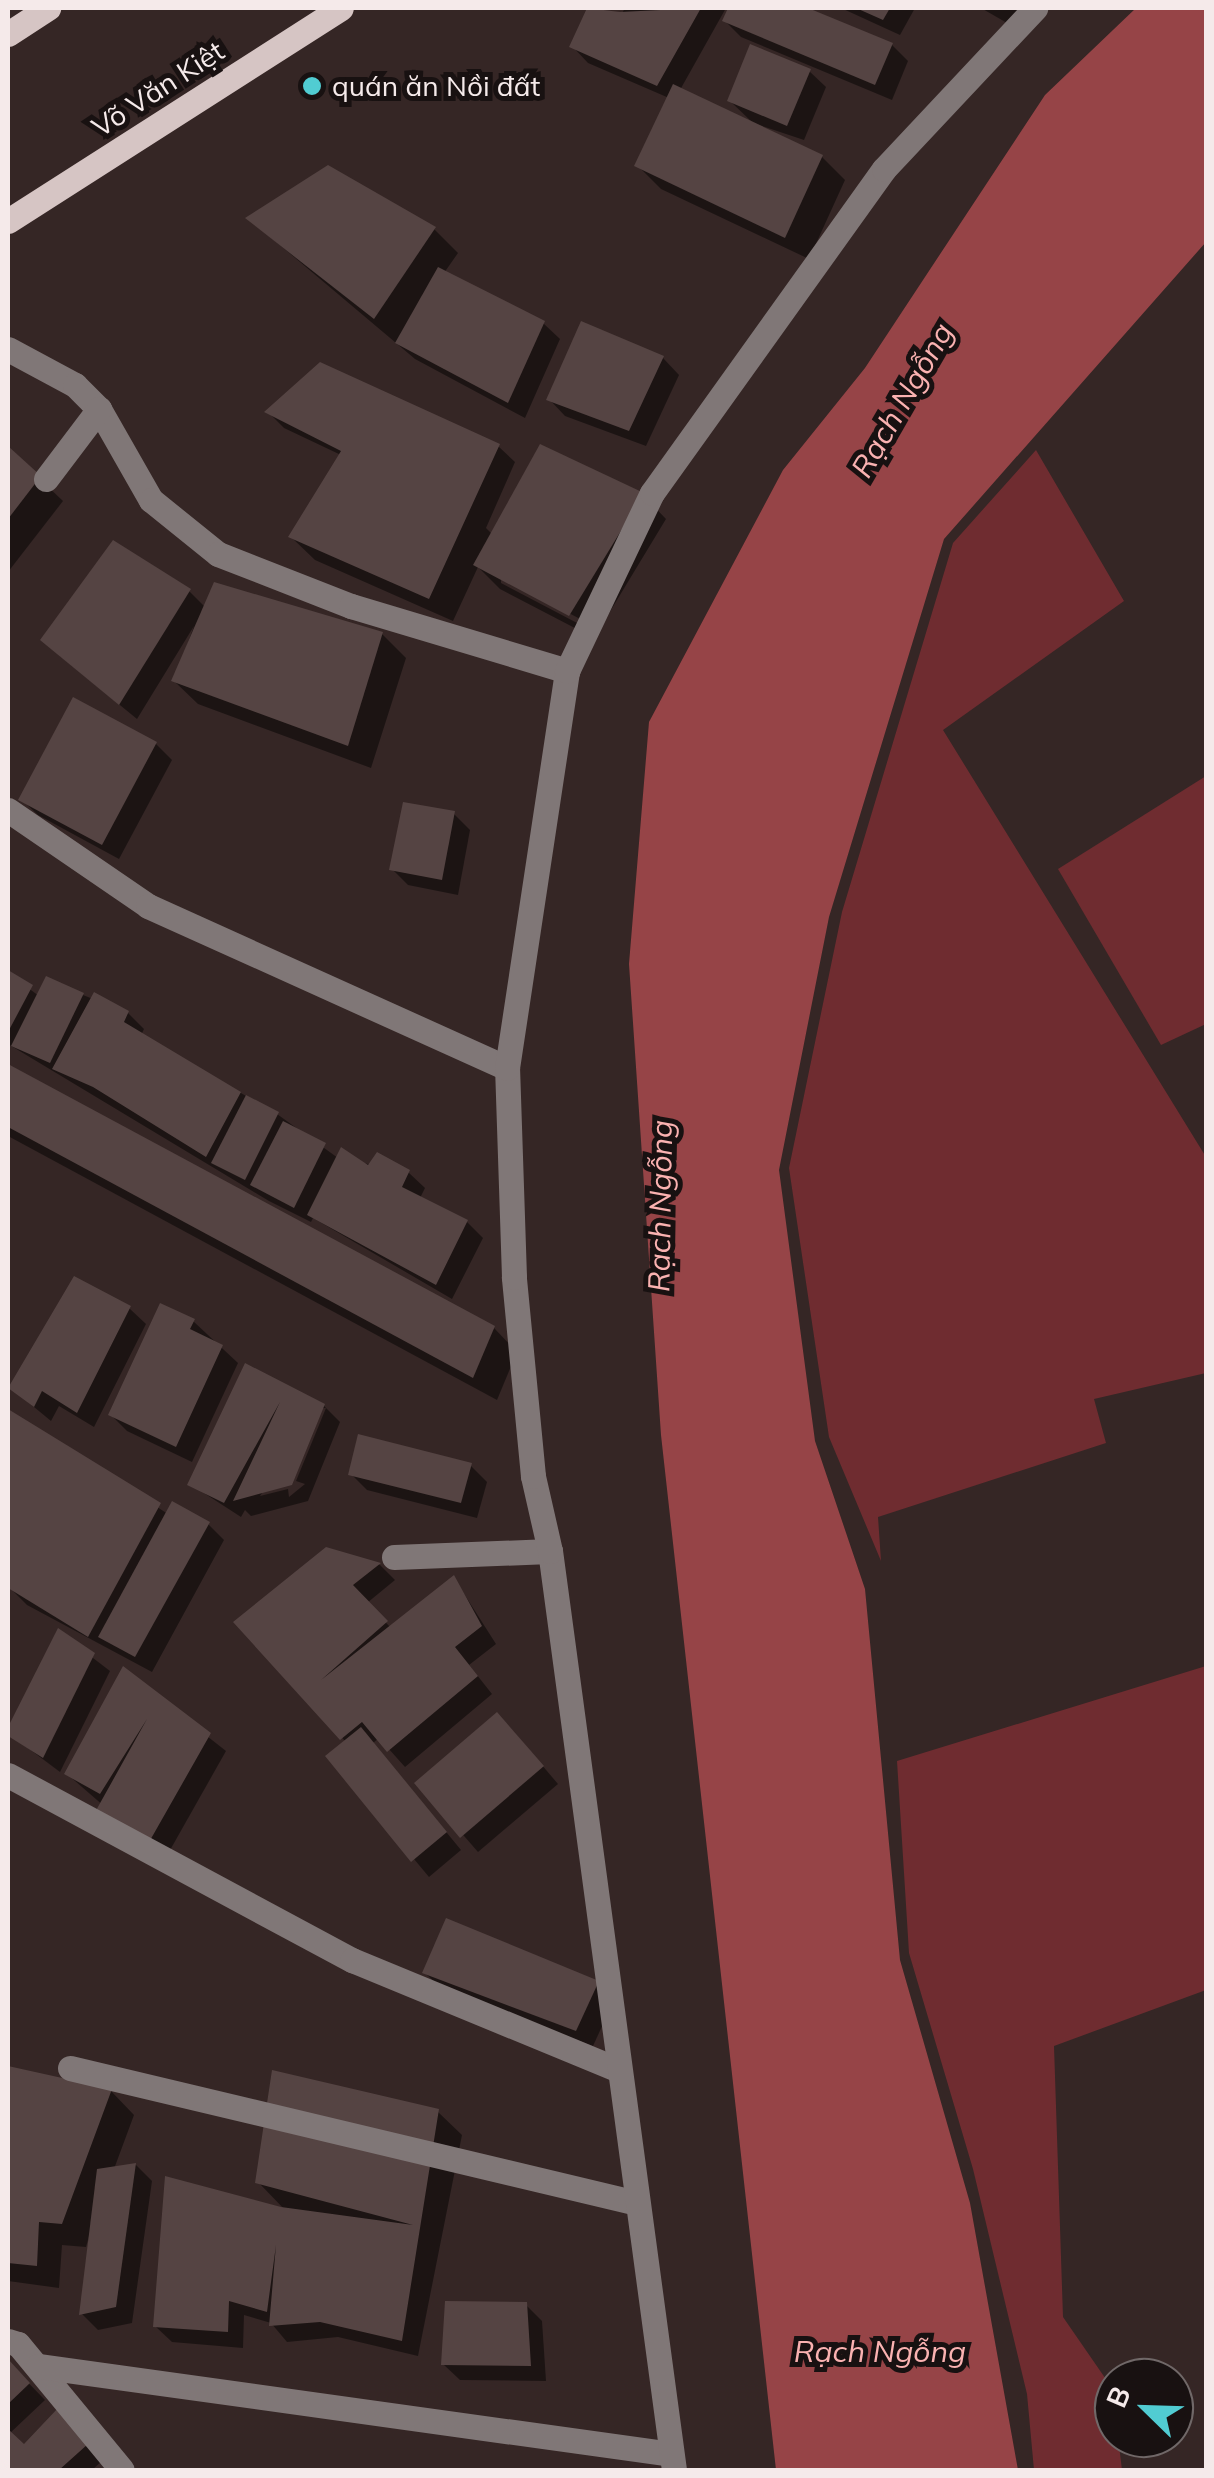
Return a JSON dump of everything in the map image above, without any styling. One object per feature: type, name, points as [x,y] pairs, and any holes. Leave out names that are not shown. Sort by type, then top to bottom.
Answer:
[{"type":"main road","points":[[8,34],[48,8]]},
{"type":"main road","name":"Võ Văn Kiệt","points":[[8,222],[341,8]]},
{"type":"street","points":[[38,2366],[673,2462],[633,2202],[550,1552],[532,1476],[518,1317],[507,1068],[568,672],[652,493],[773,318],[884,169],[1034,8]]},
{"type":"street","points":[[8,350],[50,368],[99,408],[152,500],[218,554],[351,606],[568,672]]},
{"type":"street","points":[[46,479],[99,408]]},
{"type":"street","points":[[8,810],[148,906],[507,1068]]},
{"type":"street","points":[[394,1557],[550,1552]]},
{"type":"street","points":[[8,1776],[352,1960],[616,2069]]},
{"type":"street","points":[[70,2068],[633,2202]]},
{"type":"street","points":[[8,2341],[18,2344],[38,2366],[122,2470]]},
{"type":"shaded area","points":[[1036,450],[1124,601],[943,730],[1206,1157],[1206,1373],[1094,1399],[1106,1443],[878,1517],[881,1561],[829,1437],[789,1168],[842,912],[953,543]]},
{"type":"shaded area","points":[[1206,776],[1206,1024],[1161,1045],[1058,869]]},
{"type":"shaded area","points":[[1206,1666],[1206,1990],[1054,2046],[1063,2317],[1094,2362],[1094,2458],[1121,2458],[1122,2470],[1034,2470],[1027,2394],[973,2169],[909,1953],[897,1761]]},
{"type":"water","name":"Rạch Ngỗng","points":[[1136,8],[1206,8],[1206,242],[944,539],[829,917],[779,1170],[815,1441],[865,1589],[900,1960],[970,2203],[1018,2470],[776,2470],[661,1435],[629,964],[649,722],[783,470],[865,368],[1045,95]]},
{"type":"building","points":[[587,8],[620,12],[701,8],[657,86],[569,47]]},
{"type":"building","points":[[728,8],[808,8],[893,43],[875,85],[722,21]]},
{"type":"building","points":[[856,8],[890,8],[883,20]]},
{"type":"building","points":[[750,44],[811,69],[787,126],[727,101]]},
{"type":"building","points":[[673,84],[823,155],[785,238],[634,166]]},
{"type":"building","points":[[328,165],[436,227],[374,319],[245,218]]},
{"type":"building","points":[[438,267],[545,321],[508,403],[395,343]]},
{"type":"building","points":[[581,321],[664,356],[629,431],[546,400]]},
{"type":"building","points":[[320,362],[500,444],[429,599],[288,537],[341,451],[264,412]]},
{"type":"building","points":[[540,444],[644,493],[569,616],[473,565]]},
{"type":"building","points":[[8,446],[41,476],[8,519]]},
{"type":"building","points":[[113,540],[191,589],[119,705],[40,640]]},
{"type":"building","points":[[214,582],[383,632],[348,746],[171,681]]},
{"type":"building","points":[[73,697],[157,742],[102,845],[18,800]]},
{"type":"building","points":[[403,802],[455,811],[442,880],[389,870]]},
{"type":"building","points":[[8,970],[33,985],[8,1032]]},
{"type":"building","points":[[46,976],[84,993],[50,1063],[11,1046]]},
{"type":"building","points":[[94,992],[129,1011],[124,1022],[241,1092],[206,1157],[93,1087],[52,1069]]},
{"type":"building","points":[[8,1064],[495,1326],[473,1378],[8,1127]]},
{"type":"building","points":[[246,1095],[279,1112],[245,1180],[211,1163]]},
{"type":"building","points":[[283,1121],[326,1143],[294,1208],[250,1185]]},
{"type":"building","points":[[341,1147],[368,1165],[377,1152],[410,1170],[402,1187],[468,1220],[436,1285],[307,1215]]},
{"type":"building","points":[[74,1276],[131,1306],[77,1413],[42,1391],[34,1407],[8,1388]]},
{"type":"building","points":[[160,1303],[195,1319],[190,1329],[223,1345],[176,1447],[108,1415]]},
{"type":"building","points":[[245,1363],[325,1404],[292,1485],[233,1501],[280,1402],[224,1503],[187,1485]]},
{"type":"building","points":[[8,1409],[161,1503],[88,1637],[8,1588]]},
{"type":"building","points":[[358,1434],[472,1463],[461,1503],[348,1475]]},
{"type":"building","points":[[172,1501],[210,1522],[135,1657],[98,1637]]},
{"type":"building","points":[[326,1547],[381,1563],[353,1585],[388,1621],[321,1680],[454,1575],[482,1626],[455,1647],[478,1676],[387,1752],[362,1722],[340,1740],[233,1622]]},
{"type":"building","points":[[58,1628],[95,1653],[43,1758],[8,1736],[8,1727]]},
{"type":"building","points":[[123,1666],[211,1733],[148,1844],[94,1814],[147,1719],[100,1794],[64,1774]]},
{"type":"building","points":[[497,1712],[544,1766],[460,1838],[414,1783]]},
{"type":"building","points":[[361,1727],[447,1832],[411,1862],[325,1756]]},
{"type":"building","points":[[446,1918],[599,1981],[576,2031],[422,1973]]},
{"type":"building","points":[[8,2066],[112,2089],[62,2224],[39,2222],[37,2266],[8,2263]]},
{"type":"building","points":[[272,2070],[439,2109],[402,2341],[320,2322],[269,2326],[276,2245],[267,2312],[229,2301],[228,2332],[153,2327],[165,2176],[281,2207],[413,2225],[255,2183]]},
{"type":"building","points":[[136,2163],[116,2307],[79,2315],[97,2169]]},
{"type":"building","points":[[445,2301],[527,2302],[531,2366],[441,2365]]},
{"type":"building","points":[[8,2359],[30,2383],[8,2404]]},
{"type":"building","points":[[59,2407],[88,2444],[59,2470],[8,2470],[8,2429],[24,2444]]},
{"type":"place","name":"quán ăn Nồi đất","points":[[312,86]]}]
